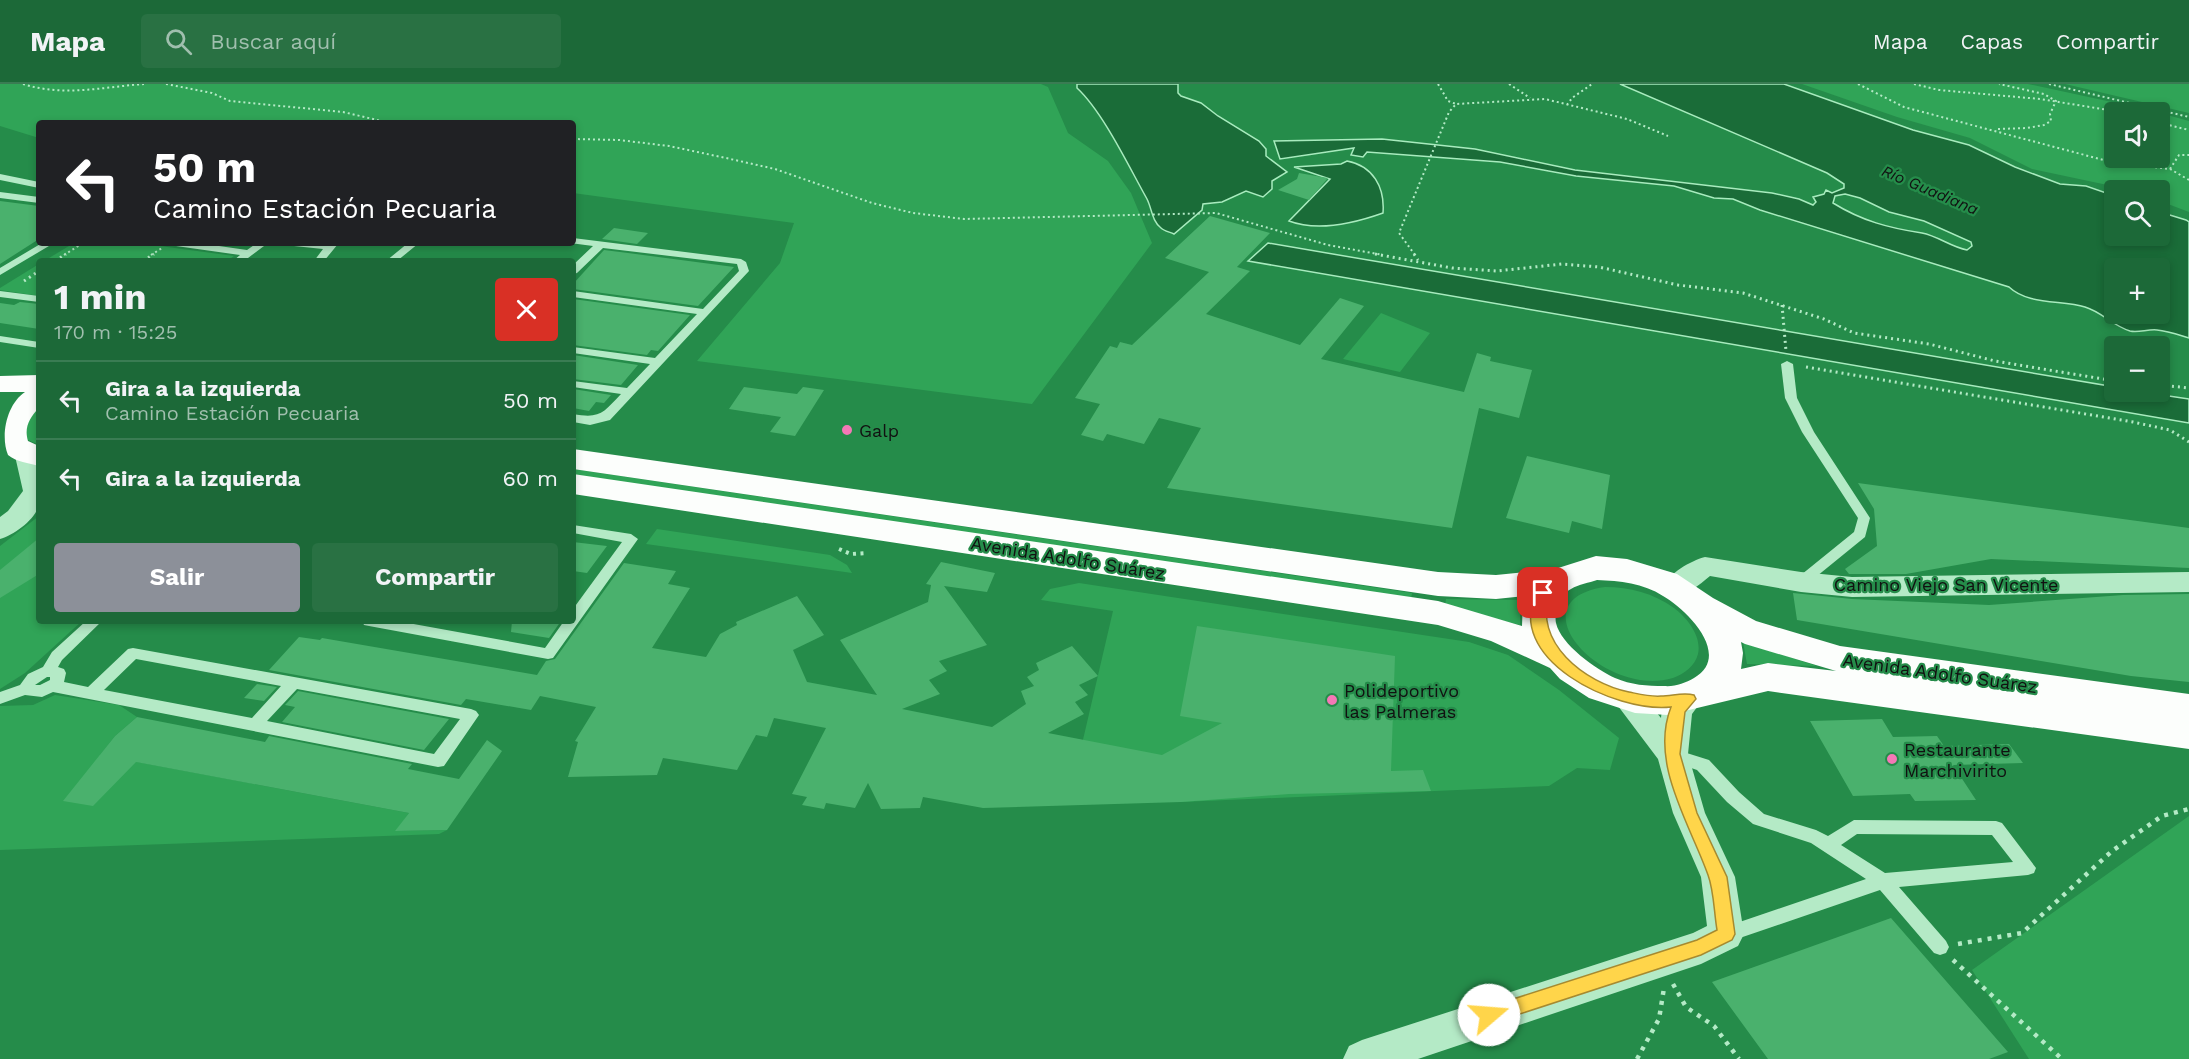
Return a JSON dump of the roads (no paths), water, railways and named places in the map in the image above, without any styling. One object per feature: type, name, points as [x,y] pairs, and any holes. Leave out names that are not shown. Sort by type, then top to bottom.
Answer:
[{"type":"highway","points":[[0,384],[36,383]]},
{"type":"highway","points":[[33,456],[13,452],[5,445],[1,436],[5,425],[15,412],[36,397]]},
{"type":"highway","name":"Avenida Adolfo Suárez","points":[[576,459],[1438,584],[1496,587],[1554,581]]},
{"type":"highway","name":"Avenida Adolfo Suárez","points":[[576,484],[1438,613],[1502,631],[1556,657]]},
{"type":"highway","points":[[1596,568],[1622,569],[1641,573],[1688,596],[1719,628],[1727,651],[1723,673],[1698,695],[1659,702],[1627,698],[1600,688],[1576,674],[1556,657],[1538,623],[1538,607],[1543,593],[1554,581],[1573,572],[1596,568]]},
{"type":"highway","name":"Avenida Adolfo Suárez","points":[[1688,596],[1745,631],[1840,659],[2189,709]]},
{"type":"highway","name":"Avenida Adolfo Suárez","points":[[1698,695],[1768,677],[2189,734]]},
{"type":"street","points":[[33,456],[36,476]]},
{"type":"street","points":[[0,530],[17,517],[36,492]]},
{"type":"street","name":"Camino Viejo San Vicente","points":[[1688,596],[1705,566],[1801,582],[1852,587],[2189,582]]},
{"type":"street","points":[[1362,1059],[1665,966],[1726,934],[1718,877],[1689,813],[1672,754],[1677,710],[1698,695]]},
{"type":"street","points":[[1627,698],[1672,754]]},
{"type":"lane","points":[[0,177],[36,184]]},
{"type":"lane","points":[[0,195],[36,200]]},
{"type":"lane","points":[[576,241],[741,262],[744,271],[606,417],[590,421],[576,419]]},
{"type":"lane","points":[[576,269],[600,245]]},
{"type":"lane","points":[[0,272],[44,246]]},
{"type":"lane","points":[[198,246],[249,253]]},
{"type":"lane","points":[[242,258],[259,246]]},
{"type":"lane","points":[[395,258],[410,246]]},
{"type":"lane","points":[[0,294],[36,299]]},
{"type":"lane","points":[[576,294],[705,312]]},
{"type":"lane","points":[[0,339],[36,345]]},
{"type":"lane","points":[[576,350],[658,362]]},
{"type":"lane","points":[[1787,364],[1791,398],[1808,432],[1864,518],[1860,534],[1801,582]]},
{"type":"lane","points":[[576,384],[629,392]]},
{"type":"lane","points":[[576,530],[632,539],[580,599]]},
{"type":"lane","points":[[50,678],[57,656],[92,624]]},
{"type":"lane","points":[[385,624],[548,654],[570,624]]},
{"type":"lane","points":[[0,698],[27,688],[33,678],[50,678],[92,693],[438,761],[471,715],[133,653],[92,693]]},
{"type":"lane","points":[[255,725],[294,682]]},
{"type":"lane","points":[[1672,754],[1703,765],[1733,797],[1759,819],[1816,837],[1883,881],[1940,947]]},
{"type":"lane","points":[[1726,934],[1883,881],[2028,868],[1996,828],[1854,828],[1829,844]]},
{"type":"water","points":[[1077,84],[1178,84],[1178,93],[1181,96],[1201,103],[1259,141],[1266,149],[1266,156],[1287,172],[1272,181],[1272,189],[1263,197],[1246,191],[1222,202],[1203,204],[1202,210],[1174,234],[1165,231],[1156,222],[1147,199],[1115,141],[1087,98],[1077,88]]},
{"type":"water","name":"Río Guadiana","points":[[1620,84],[1784,84],[1913,130],[1969,145],[2015,167],[2060,184],[2086,186],[2104,192],[2104,246],[2170,246],[2170,215],[2186,220],[2189,222],[2189,338],[2157,330],[2130,331],[2115,324],[2170,324],[2170,258],[2104,258],[2104,317],[2085,307],[2026,297],[2009,287],[1760,210],[1733,199],[1714,198],[1674,186],[1576,176],[1500,162],[1367,152],[1363,157],[1351,155],[1354,148],[1280,159],[1274,141],[1382,139],[1475,149],[1575,170],[1772,193],[1799,199],[1813,205],[1816,202],[1813,197],[1824,194],[1826,190],[1832,193],[1844,188],[1844,184],[1827,173]],"holes":[[[1845,194],[1860,198],[1889,212],[1924,221],[1971,242],[1972,246],[1967,250],[1961,249],[1928,234],[1865,219],[1833,203],[1835,196]]]},
{"type":"water","points":[[1347,161],[1364,168],[1376,179],[1382,195],[1383,213],[1336,225],[1312,226],[1289,221],[1330,179],[1294,167],[1341,164]]},
{"type":"water","points":[[1268,243],[2104,385],[2104,402],[2170,402],[2170,396],[2189,399],[2189,423],[1248,261]]},
{"type":"place","name":"Galp","points":[[847,430]]},
{"type":"place","name":"Polideportivo las Palmeras","points":[[1332,700]]},
{"type":"place","name":"Restaurante Marchivirito","points":[[1892,759]]}]
